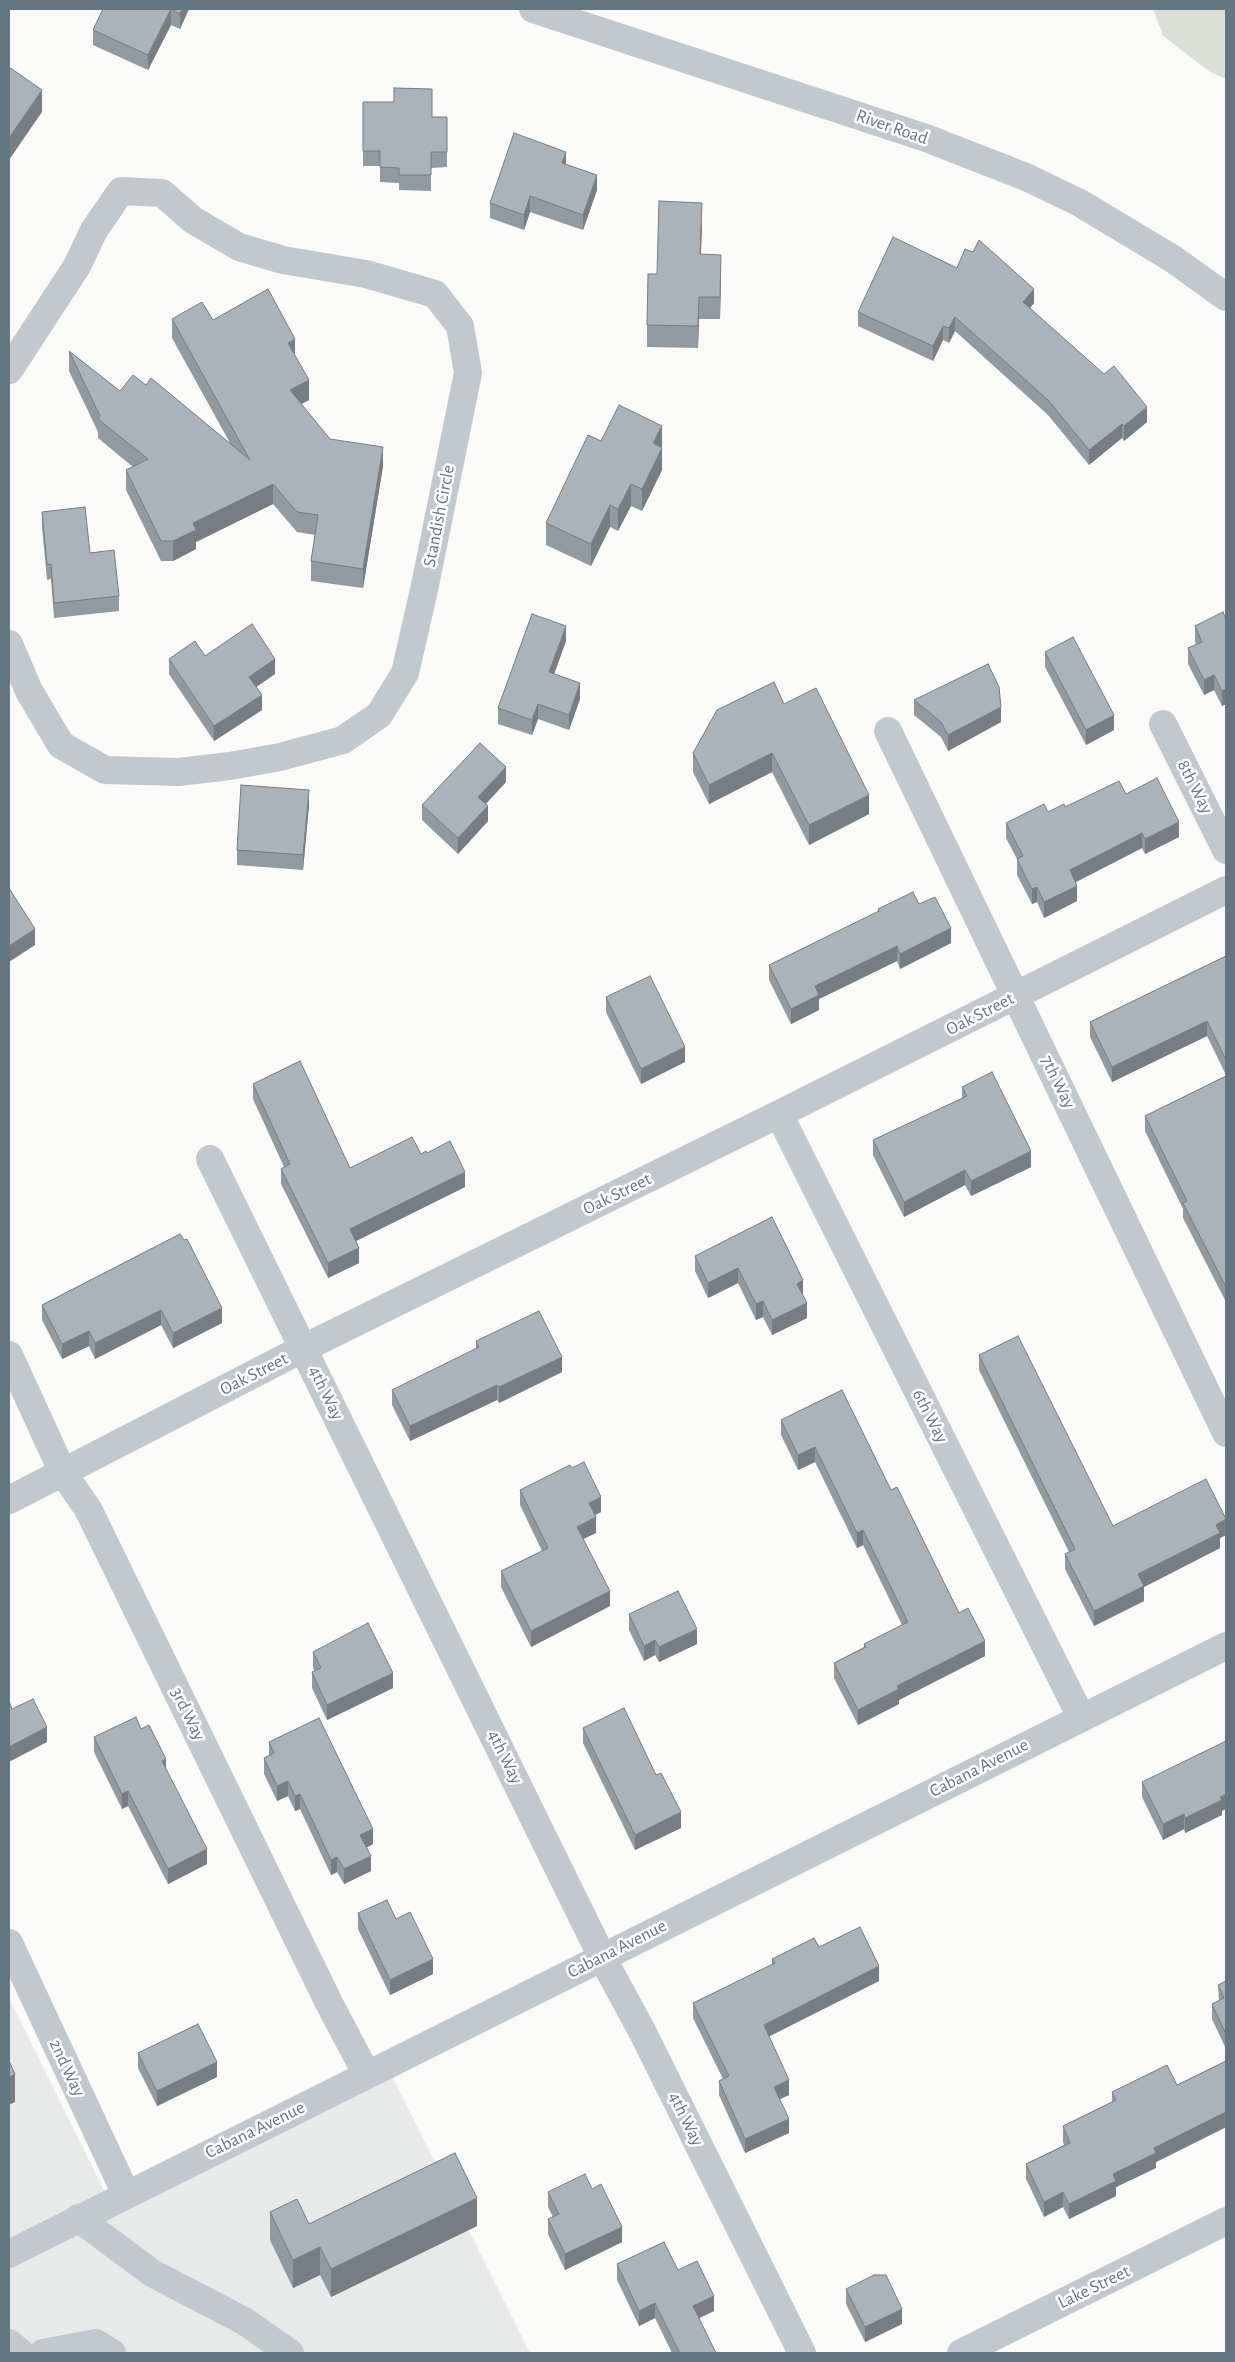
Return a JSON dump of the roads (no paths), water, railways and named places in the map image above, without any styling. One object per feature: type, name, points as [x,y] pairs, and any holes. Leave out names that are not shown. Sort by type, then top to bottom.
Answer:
[{"type":"street","name":"River Road","points":[[533,9],[566,14],[926,138],[1026,177],[1097,213],[1173,259],[1226,297]]},
{"type":"street","name":"Standish Circle","points":[[9,370],[77,266],[94,230],[121,191],[162,193],[193,220],[239,247],[283,260],[366,274],[435,294],[460,326],[468,373],[424,590],[405,673],[379,715],[343,740],[280,757],[230,766],[178,772],[105,770],[61,745],[29,691],[9,644]]},
{"type":"street","name":"8th Way","points":[[1163,724],[1226,850]]},
{"type":"street","name":"7th Way","points":[[888,731],[1014,997],[1044,1054],[1226,1433]]},
{"type":"street","name":"Oak Street","points":[[9,1500],[304,1348],[779,1114],[1226,890]]},
{"type":"street","name":"6th Way","points":[[779,1114],[1082,1717]]},
{"type":"street","name":"4th Way","points":[[210,1159],[602,1957],[644,2033],[802,2353]]},
{"type":"street","name":"3rd Way","points":[[9,1355],[63,1473],[88,1509],[329,2003],[367,2075]]},
{"type":"street","name":"Cabana Avenue","points":[[9,2254],[1226,1646]]},
{"type":"street","name":"2nd Way","points":[[9,1943],[126,2194]]},
{"type":"street","points":[[78,2218],[152,2273],[244,2321],[290,2353]]},
{"type":"street","name":"Lake Street","points":[[961,2353],[1226,2221]]},
{"type":"street","points":[[9,2343],[21,2353]]},
{"type":"street","points":[[43,2353],[96,2343],[112,2353]]}]
